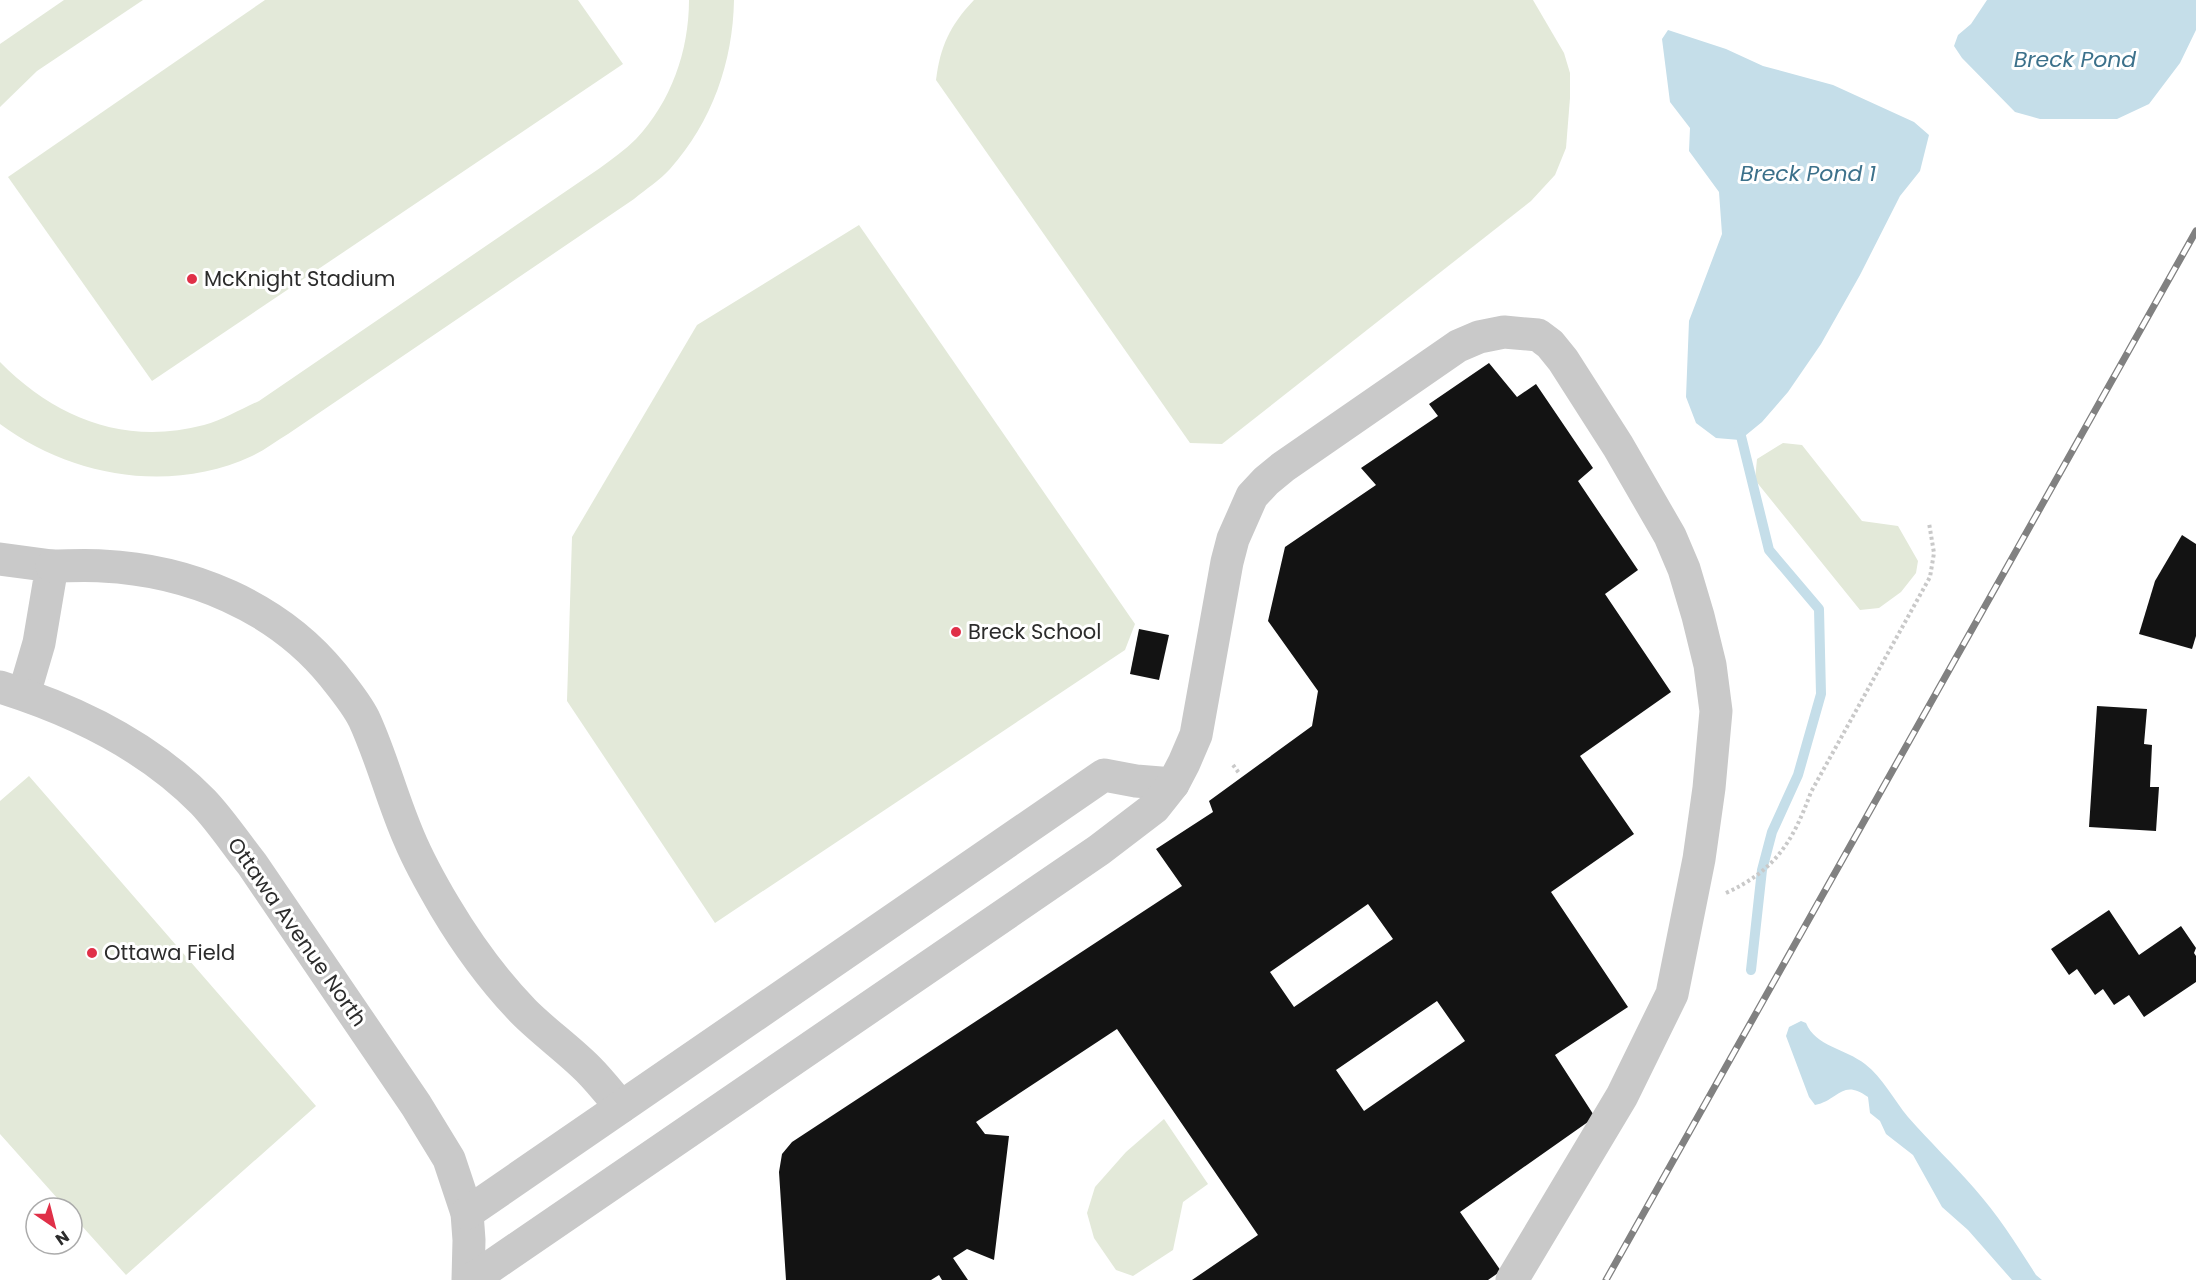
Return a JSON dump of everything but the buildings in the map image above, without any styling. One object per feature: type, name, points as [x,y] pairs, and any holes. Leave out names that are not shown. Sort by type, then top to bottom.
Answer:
[{"type":"street","points":[[470,1280],[1127,831],[1154,808],[1173,784],[1196,735],[1227,562],[1233,539],[1252,496],[1283,466],[1458,346],[1479,337],[1504,332],[1538,335],[1550,344],[1563,360],[1618,446],[1670,536],[1684,568],[1698,616],[1710,665],[1716,711],[1709,788],[1699,859],[1672,994],[1622,1096],[1512,1280]]},
{"type":"street","points":[[0,559],[52,566],[102,566],[139,570],[184,580],[232,597],[267,615],[295,635],[318,657],[345,689],[363,717],[379,754],[409,839],[444,907],[470,945],[525,1012],[588,1069],[621,1107]]},
{"type":"street","points":[[12,691],[39,643],[52,566]]},
{"type":"street","name":"Ottawa Avenue North","points":[[12,691],[71,712],[112,734],[168,771],[204,803],[252,864],[427,1122],[449,1159],[466,1213],[470,1280]]},
{"type":"street","points":[[466,1213],[1104,775],[1136,781],[1173,784]]},
{"type":"path","points":[[1722,895],[1740,887],[1776,860],[1801,819],[1817,782],[1930,577],[1934,553],[1929,523]]},
{"type":"path","points":[[1233,765],[1239,772]]},
{"type":"green space","points":[[64,0],[143,0],[37,71],[0,107],[0,44]]},
{"type":"green space","name":"McKnight Stadium","points":[[265,0],[578,0],[623,64],[152,381],[8,177]]},
{"type":"green space","points":[[689,0],[734,0],[733,23],[724,68],[708,111],[685,151],[670,169],[634,199],[266,448],[221,468],[155,477],[122,474],[58,457],[0,424],[0,362],[21,382],[68,412],[119,429],[147,432],[175,431],[204,425],[259,401],[600,168],[632,143],[659,109],[676,75],[686,38]]},
{"type":"green space","points":[[974,0],[1533,0],[1564,53],[1570,73],[1566,148],[1555,175],[1531,201],[1222,444],[1190,443],[936,80],[943,47],[952,28]]},
{"type":"green space","points":[[859,225],[1135,624],[1125,650],[715,923],[567,701],[572,537],[697,325]]},
{"type":"green space","points":[[1783,443],[1802,445],[1862,521],[1898,526],[1918,561],[1916,573],[1901,592],[1879,608],[1860,610],[1755,480],[1757,459]]},
{"type":"green space","name":"Ottawa Field","points":[[29,776],[316,1106],[126,1275],[84,1228],[84,1196],[55,1196],[0,1134],[0,801]]},
{"type":"green space","points":[[1164,1119],[1208,1184],[1183,1202],[1173,1250],[1133,1276],[1116,1270],[1094,1238],[1087,1213],[1095,1187],[1126,1152]]},
{"type":"water","name":"Breck Pond","points":[[1987,0],[2196,0],[2196,30],[2180,63],[2149,104],[2117,119],[2040,119],[2015,112],[1962,58],[1954,46],[1958,35],[1971,24]]},
{"type":"water","name":"Breck Pond 1","points":[[1668,30],[1726,49],[1763,66],[1833,85],[1914,122],[1929,135],[1920,171],[1900,196],[1860,275],[1821,344],[1788,392],[1762,422],[1740,440],[1716,438],[1696,423],[1686,397],[1689,321],[1722,234],[1719,192],[1689,151],[1690,128],[1670,102],[1662,39]]},
{"type":"water","points":[[1801,1021],[1806,1023],[1816,1037],[1865,1064],[1877,1076],[1908,1117],[1983,1198],[2036,1275],[2042,1280],[2012,1280],[1968,1230],[1942,1207],[1913,1155],[1886,1134],[1880,1121],[1870,1113],[1868,1097],[1859,1092],[1846,1090],[1815,1105],[1809,1097],[1786,1036],[1789,1027]]},
{"type":"waterway","points":[[1739,428],[1769,550],[1819,609],[1821,694],[1798,775],[1772,832],[1762,870],[1751,970]]},
{"type":"railway","points":[[1606,1280],[2196,231]]},
{"type":"place","name":"McKnight Stadium","points":[[192,279]]},
{"type":"place","name":"Breck School","points":[[956,632]]},
{"type":"place","name":"Ottawa Field","points":[[92,953]]}]
